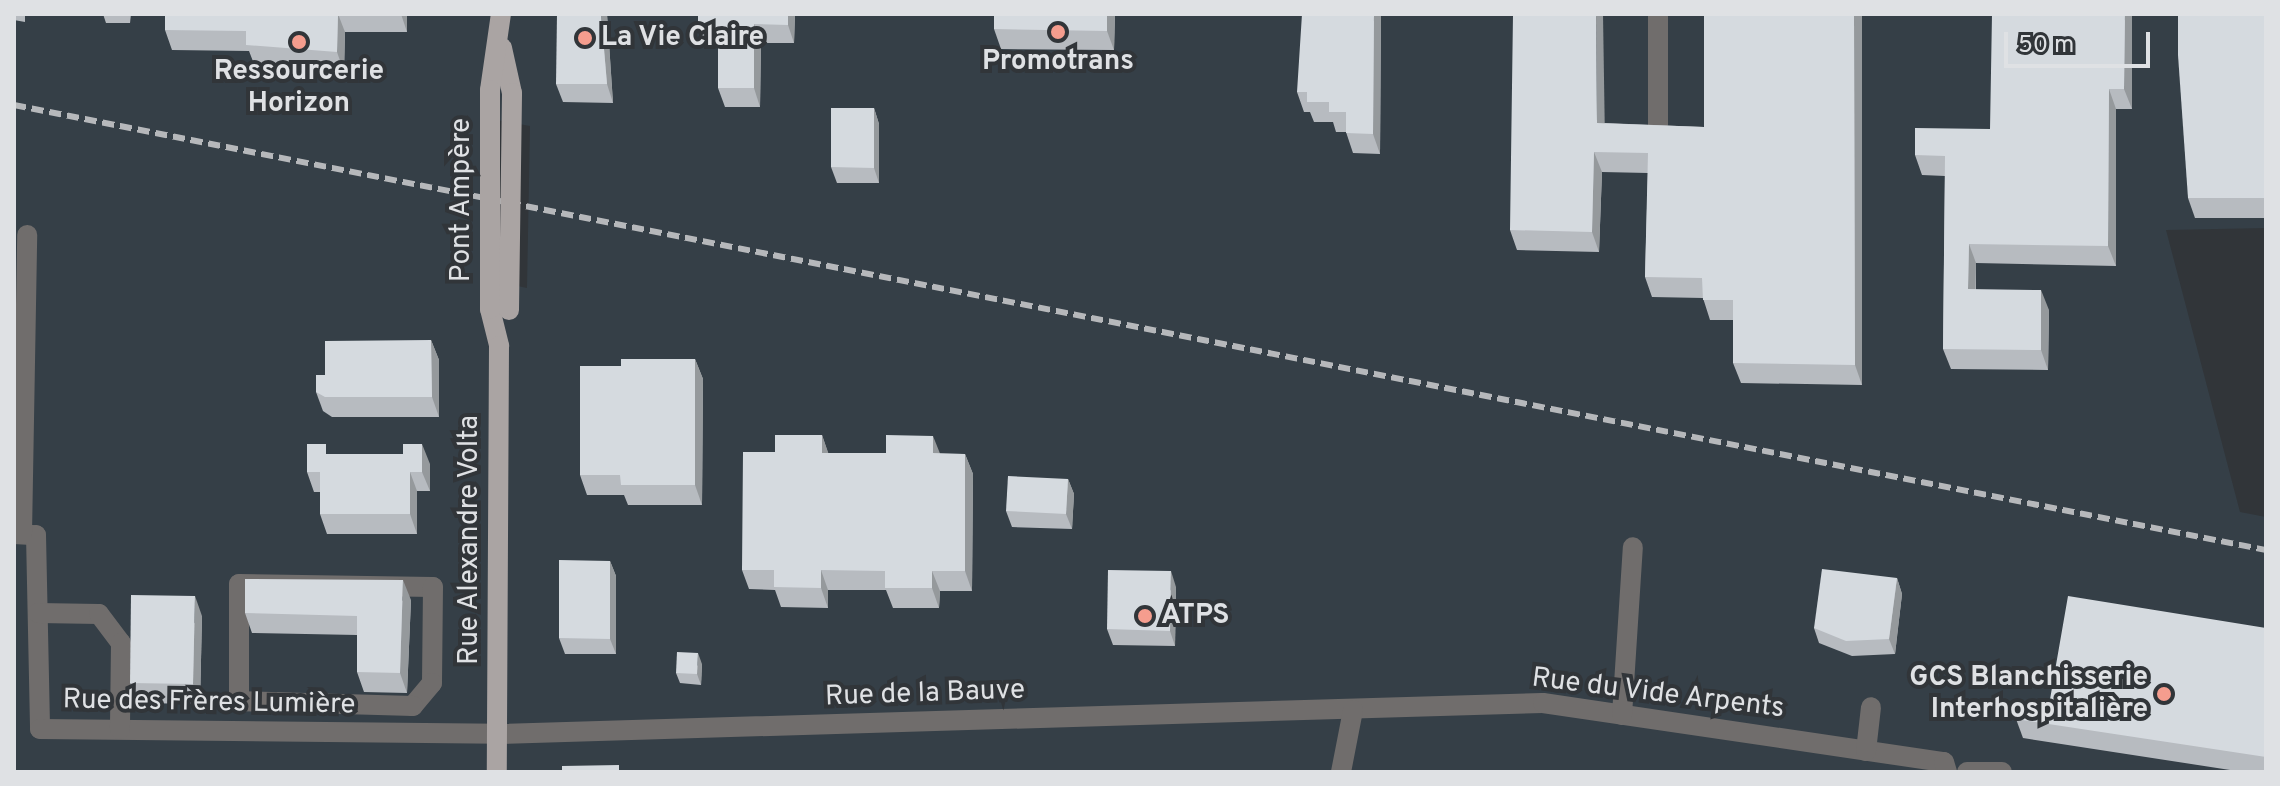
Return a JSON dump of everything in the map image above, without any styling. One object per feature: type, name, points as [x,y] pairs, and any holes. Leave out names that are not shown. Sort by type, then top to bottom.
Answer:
[{"type":"main road","points":[[501,14],[501,44]]},
{"type":"main road","name":"Pont Ampère","points":[[499,310],[490,90],[501,44]]},
{"type":"main road","name":"Pont Ampère","points":[[499,310],[512,93],[501,44]]},
{"type":"main road","name":"Rue Alexandre Volta","points":[[497,772],[499,310]]},
{"type":"street","points":[[1658,14],[1658,125]]},
{"type":"street","points":[[18,534],[27,235]]},
{"type":"street","name":"Rue des Frères Lumière","points":[[18,534],[36,535],[40,729],[498,734]]},
{"type":"street","points":[[1622,715],[1633,547]]},
{"type":"street","points":[[239,584],[433,587],[432,683],[413,706],[310,704],[239,701],[239,584]]},
{"type":"street","points":[[38,613],[99,614],[121,643],[120,729]]},
{"type":"street","name":"Rue du Vide Arpents","points":[[1353,710],[1543,703],[1944,762],[1947,772]]},
{"type":"street","points":[[310,704],[310,732]]},
{"type":"street","points":[[1866,751],[1871,707]]},
{"type":"street","points":[[1341,772],[1353,710]]},
{"type":"street","name":"Rue de la Bauve","points":[[498,734],[1353,710]]},
{"type":"street","points":[[1967,772],[2002,772]]},
{"type":"shaded area","points":[[14,14],[2266,14],[2266,228],[2166,230],[2240,512],[2266,517],[2266,772],[14,772]],"holes":[[[480,117],[530,126],[527,288],[480,278]]]},
{"type":"building","points":[[165,14],[338,14],[337,52],[246,45],[246,31],[165,30]]},
{"type":"building","name":"La Vie Claire","points":[[557,14],[601,14],[607,84],[556,84]]},
{"type":"building","points":[[698,14],[788,14],[788,25],[754,24],[754,88],[718,88],[718,29],[698,28]]},
{"type":"building","points":[[994,14],[1107,14],[1107,31],[994,29]]},
{"type":"building","points":[[1302,14],[1374,14],[1373,134],[1346,133],[1346,112],[1329,112],[1329,102],[1307,102],[1307,92],[1297,92]]},
{"type":"building","points":[[1513,14],[1596,14],[1597,123],[1704,127],[1704,14],[1854,14],[1855,365],[1733,363],[1733,300],[1703,300],[1702,278],[1645,277],[1648,153],[1594,152],[1592,232],[1510,230]]},
{"type":"building","points":[[1992,14],[2125,14],[2124,89],[2109,89],[2108,246],[1969,244],[1968,289],[2041,290],[2041,350],[1943,349],[1945,156],[1915,155],[1915,128],[1990,129]]},
{"type":"building","points":[[2178,14],[2266,14],[2266,198],[2188,198]]},
{"type":"building","points":[[831,108],[874,108],[874,168],[831,167]]},
{"type":"building","points":[[431,340],[432,397],[325,397],[316,392],[316,375],[325,375],[325,341]]},
{"type":"building","points":[[621,359],[695,359],[695,485],[621,485],[620,475],[580,475],[580,366],[621,366]]},
{"type":"building","points":[[775,435],[822,435],[822,453],[886,453],[886,435],[933,436],[933,453],[965,454],[965,571],[932,571],[932,588],[885,588],[885,571],[821,570],[821,588],[774,587],[774,570],[742,570],[743,452],[775,452]]},
{"type":"building","points":[[307,444],[326,444],[326,454],[403,454],[403,444],[422,444],[422,472],[410,472],[410,514],[320,514],[320,472],[307,472]]},
{"type":"building","points":[[1008,476],[1068,479],[1066,514],[1006,511]]},
{"type":"building","points":[[559,560],[610,561],[610,639],[559,638]]},
{"type":"building","points":[[1822,569],[1897,578],[1889,639],[1846,641],[1814,628]]},
{"type":"building","name":"ATPS","points":[[1108,570],[1171,571],[1170,631],[1107,629]]},
{"type":"building","points":[[245,579],[403,580],[400,673],[357,672],[357,616],[245,613]]},
{"type":"building","points":[[131,595],[195,596],[193,684],[130,683]]},
{"type":"building","name":"GCS Blanchisserie Interhospitalière","points":[[2068,596],[2266,628],[2266,757],[2016,719],[2019,700],[2049,705]]},
{"type":"building","points":[[677,652],[698,653],[697,674],[676,673]]},
{"type":"building","points":[[619,765],[619,772],[562,772],[562,766]]},
{"type":"railway","points":[[14,105],[2266,550]]},
{"type":"place","name":"Promotrans","points":[[1058,32]]},
{"type":"place","name":"La Vie Claire","points":[[585,38]]},
{"type":"place","name":"Ressourcerie Horizon","points":[[299,42]]},
{"type":"place","name":"ATPS","points":[[1145,616]]},
{"type":"place","name":"GCS Blanchisserie Interhospitalière","points":[[2164,694]]}]
